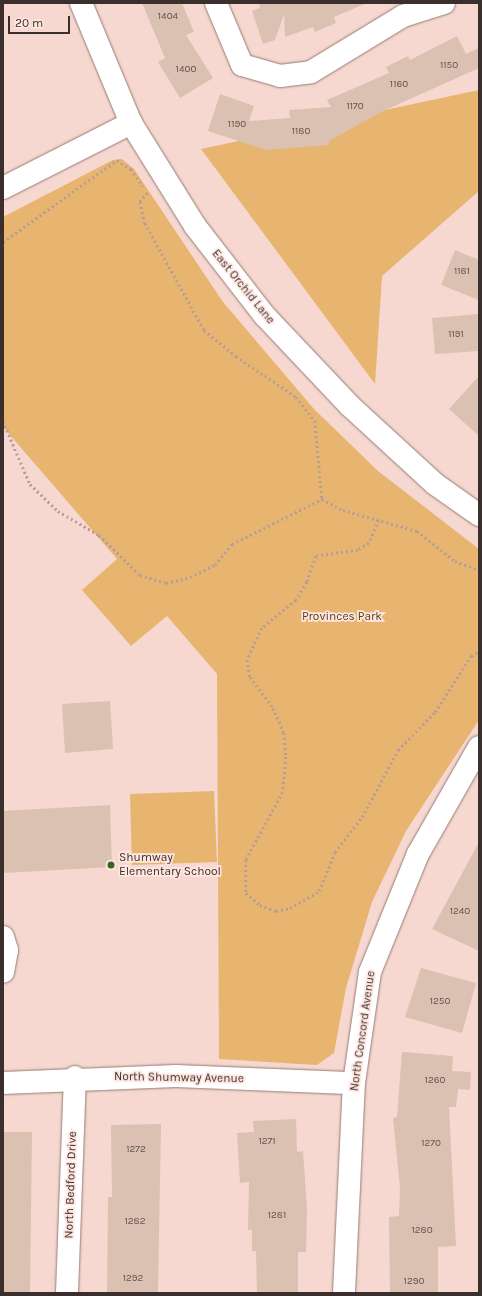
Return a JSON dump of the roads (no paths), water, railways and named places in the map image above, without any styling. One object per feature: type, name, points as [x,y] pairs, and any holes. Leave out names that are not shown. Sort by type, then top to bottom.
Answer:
[{"type":"street","name":"East Orchid Lane","points":[[80,3],[131,124],[195,226],[264,315],[349,405],[435,484],[479,516]]},
{"type":"street","points":[[216,3],[242,65],[280,76],[311,72],[403,16],[444,3]]},
{"type":"street","points":[[3,188],[131,124]]},
{"type":"street","name":"North Concord Avenue","points":[[344,1293],[354,1084],[370,972],[418,854],[479,747]]},
{"type":"street","points":[[3,937],[7,950],[3,972]]},
{"type":"street","name":"North Shumway Avenue","points":[[3,1083],[75,1077],[183,1076],[354,1084]]},
{"type":"street","name":"North Bedford Drive","points":[[67,1293],[75,1077]]},
{"type":"place","name":"Shumway Elementary School","points":[[111,865]]},
{"type":"park label","name":"Provinces Park","points":[[342,617]]}]
